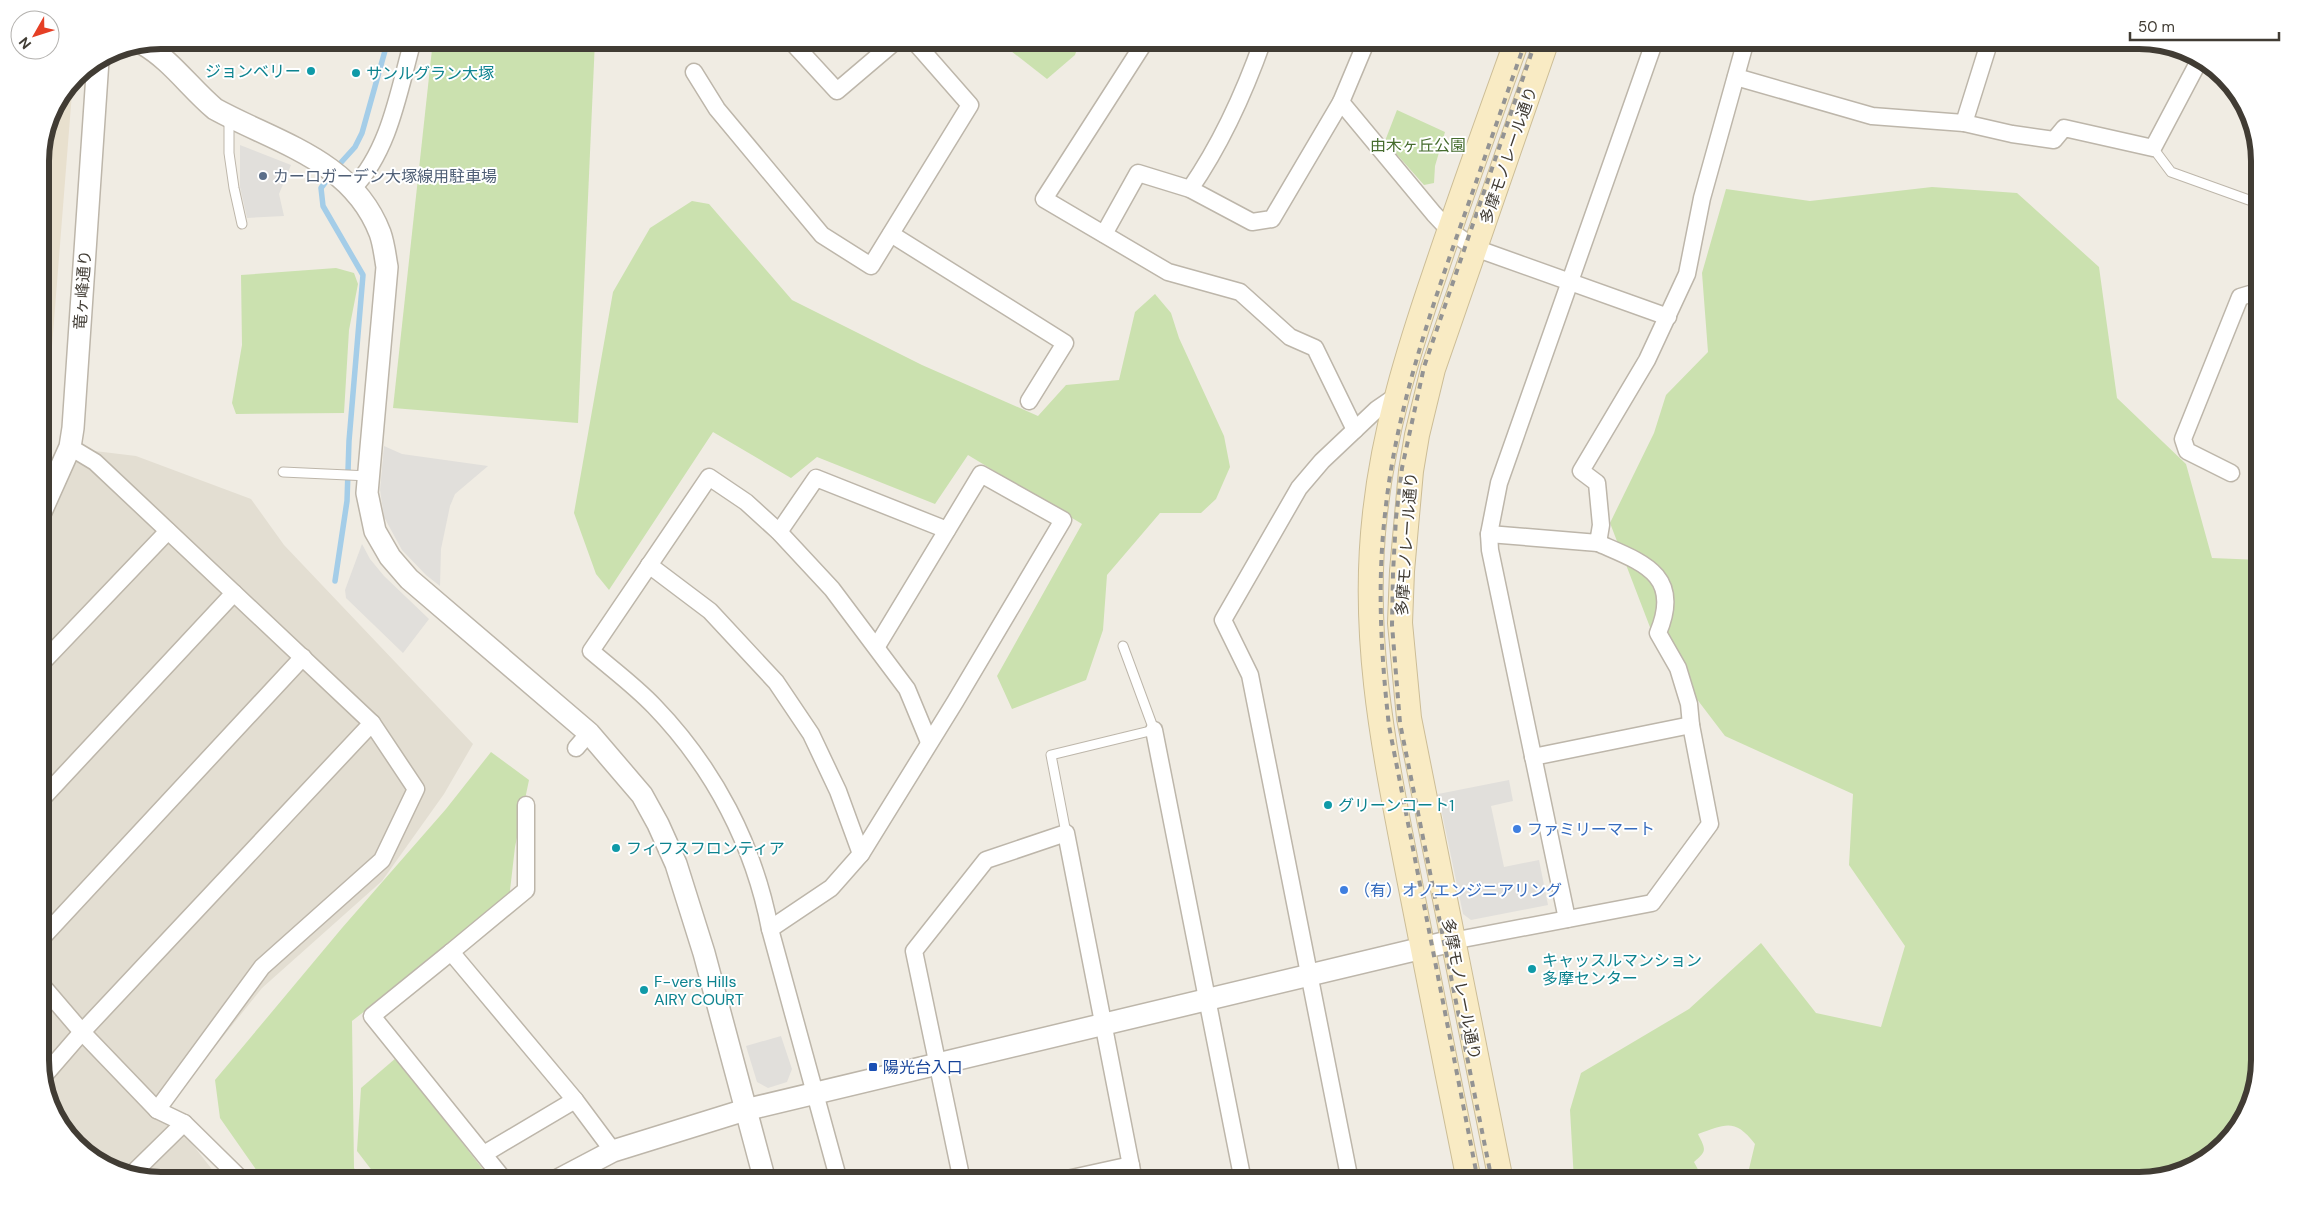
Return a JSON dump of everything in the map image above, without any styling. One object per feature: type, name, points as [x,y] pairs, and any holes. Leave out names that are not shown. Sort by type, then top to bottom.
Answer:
[{"type":"main road","name":"多摩モノレール通り","points":[[1467,1172],[1379,722],[1370,625],[1370,572],[1381,468],[1396,396],[1449,230],[1514,49]]},
{"type":"main road","name":"多摩モノレール通り","points":[[1499,1172],[1409,718],[1400,623],[1402,571],[1411,471],[1417,435],[1434,369],[1545,49]]},
{"type":"street","points":[[348,183],[374,161],[390,122],[410,49]]},
{"type":"street","points":[[798,49],[837,91],[886,49]]},
{"type":"street","points":[[694,72],[717,109],[822,235],[871,266],[970,105],[921,49]]},
{"type":"street","points":[[1140,49],[1044,198],[1168,272],[1240,292],[1290,337],[1314,348],[1355,430]]},
{"type":"street","points":[[1190,189],[1201,173],[1223,132],[1252,73],[1260,49]]},
{"type":"street","points":[[1104,234],[1138,173],[1190,189],[1252,222],[1272,219],[1341,102],[1363,49]]},
{"type":"street","points":[[1567,919],[1490,550],[1490,534],[1499,483],[1652,49]]},
{"type":"street","points":[[1598,543],[1601,524],[1597,483],[1581,470],[1647,360],[1687,274],[1702,198],[1744,49]]},
{"type":"street","points":[[1964,123],[1987,49]]},
{"type":"street","points":[[151,50],[167,61],[215,110],[324,163],[348,183],[366,204],[380,233],[387,267],[362,476],[368,493],[375,531],[390,557],[424,593],[642,795],[658,824],[676,864],[704,953],[762,1172]]},
{"type":"street","points":[[1736,77],[1872,116],[1964,123],[2012,134],[2054,140],[2064,128],[2153,148],[2197,65]]},
{"type":"street","name":"竜ヶ峰通り","points":[[49,494],[70,447],[73,428],[97,69]]},
{"type":"street","points":[[1341,102],[1449,230],[1475,248],[1668,316]]},
{"type":"street","points":[[891,234],[1065,342],[1029,401]]},
{"type":"street","points":[[2231,473],[2187,451],[2183,439],[2240,296],[2251,293]]},
{"type":"street","points":[[1348,1172],[1250,674],[1224,620],[1299,488],[1322,461],[1377,409],[1396,396]]},
{"type":"street","points":[[70,447],[95,462],[372,723],[416,789],[382,860],[262,967],[157,1110]]},
{"type":"street","points":[[770,929],[831,888],[861,854],[1063,520],[981,474],[877,646]]},
{"type":"street","points":[[837,1172],[770,929],[764,897],[739,827],[694,752],[654,706],[591,651],[709,477],[746,502],[779,532],[832,588],[877,646],[907,689],[929,742]]},
{"type":"street","points":[[779,532],[816,478],[947,530]]},
{"type":"street","points":[[49,656],[168,530]]},
{"type":"street","points":[[573,1172],[613,1151],[745,1110],[1422,947],[1652,903],[1710,824],[1689,704],[1678,668],[1658,633],[1666,616],[1665,597],[1659,580],[1652,569],[1598,543],[1490,534]]},
{"type":"street","points":[[649,565],[710,611],[776,682],[811,734],[838,791],[861,854]]},
{"type":"street","points":[[49,791],[234,593]]},
{"type":"street","points":[[49,930],[303,658]]},
{"type":"street","points":[[49,1070],[82,1032],[372,723]]},
{"type":"street","points":[[1533,758],[1691,724]]},
{"type":"street","points":[[1154,730],[1241,1172]]},
{"type":"street","points":[[498,1172],[372,1016],[526,890],[526,805]]},
{"type":"street","points":[[960,1172],[939,1063],[914,951],[986,860],[1066,833],[1133,1172]]},
{"type":"street","points":[[451,952],[575,1100],[613,1151]]},
{"type":"street","points":[[49,994],[82,1032],[157,1110],[184,1123],[234,1172]]},
{"type":"street","points":[[484,1154],[575,1100]]},
{"type":"street","points":[[137,1169],[184,1123]]},
{"type":"lane","points":[[229,117],[229,153],[242,224]]},
{"type":"lane","points":[[2153,148],[2171,172],[2251,201]]},
{"type":"lane","points":[[283,472],[362,476]]},
{"type":"lane","points":[[1066,833],[1051,755],[1154,730],[1124,646]]},
{"type":"shaded area","points":[[72,93],[49,384],[49,154],[57,118]]},
{"type":"shaded area","name":"カーロガーデン大塚線用駐車場","points":[[240,145],[291,165],[279,194],[284,216],[247,218],[240,187]]},
{"type":"shaded area","points":[[384,446],[402,454],[488,466],[455,494],[450,506],[441,549],[440,586],[426,575],[402,550],[384,517],[380,490]]},
{"type":"shaded area","points":[[62,447],[136,456],[251,499],[284,545],[473,744],[444,794],[382,881],[262,988],[165,1109],[214,1172],[154,1172],[139,1170],[111,1161],[87,1144],[77,1134],[60,1110],[51,1082],[49,1067],[49,475]]},
{"type":"shaded area","points":[[362,544],[370,559],[384,576],[429,619],[403,653],[346,598],[345,590]]},
{"type":"shaded area","points":[[1509,780],[1513,801],[1491,806],[1504,867],[1539,860],[1548,905],[1471,920],[1463,914],[1438,794]]},
{"type":"shaded area","points":[[781,1036],[792,1069],[787,1082],[768,1088],[757,1082],[746,1046]]},
{"type":"green space","points":[[432,49],[595,49],[578,423],[393,408]]},
{"type":"green space","points":[[1009,49],[1077,49],[1075,55],[1047,79]]},
{"type":"green space","name":"由木ヶ丘公園","points":[[1397,110],[1445,132],[1435,166],[1434,183],[1424,185],[1385,141]]},
{"type":"green space","points":[[1932,187],[2017,193],[2099,267],[2117,398],[2186,464],[2212,558],[2251,560],[2250,1075],[2240,1110],[2223,1134],[2201,1153],[2182,1164],[2154,1171],[2139,1172],[1744,1172],[1749,1169],[1755,1144],[1742,1130],[1736,1127],[1723,1126],[1698,1134],[1704,1147],[1703,1153],[1694,1162],[1699,1172],[1573,1172],[1570,1110],[1581,1073],[1689,1009],[1761,943],[1816,1013],[1881,1027],[1905,946],[1849,865],[1853,794],[1725,736],[1658,648],[1610,523],[1654,433],[1666,395],[1708,352],[1702,273],[1726,189],[1810,201]]},
{"type":"green space","points":[[692,201],[709,204],[792,300],[922,365],[1038,416],[1066,385],[1119,380],[1135,312],[1155,294],[1171,313],[1179,338],[1224,436],[1230,467],[1216,499],[1201,513],[1160,513],[1107,575],[1103,630],[1086,680],[1012,709],[997,676],[1082,524],[968,455],[935,504],[817,457],[791,478],[713,432],[609,590],[596,574],[574,513],[613,292],[650,228]]},
{"type":"green space","points":[[336,268],[354,273],[358,284],[349,330],[344,413],[236,414],[232,403],[242,345],[241,275]]},
{"type":"green space","points":[[491,752],[529,780],[515,847],[509,899],[352,1021],[354,1168],[356,1172],[258,1172],[220,1118],[215,1080],[342,928],[446,809]]},
{"type":"green space","points":[[396,1058],[485,1172],[373,1172],[357,1151],[361,1088]]},
{"type":"waterway","points":[[336,168],[355,147],[362,133],[385,49]]},
{"type":"waterway","points":[[330,176],[321,188],[323,206],[363,275],[349,441],[347,501],[335,581]]},
{"type":"railway","points":[[1476,1172],[1389,726],[1382,646],[1381,567],[1390,478],[1396,442],[1413,371],[1446,267],[1523,49]]},
{"type":"railway","points":[[1490,1172],[1400,723],[1392,625],[1393,573],[1396,518],[1402,468],[1424,367],[1533,49]]},
{"type":"place","name":"ジョンベリー","points":[[311,71]]},
{"type":"place","name":"サンルグラン大塚","points":[[356,73]]},
{"type":"place","name":"カーロガーデン大塚線用駐車場","points":[[263,176]]},
{"type":"place","name":"グリーンコート1","points":[[1328,805]]},
{"type":"place","name":"ファミリーマート","points":[[1517,829]]},
{"type":"place","name":"フィフスフロンティア","points":[[616,848]]},
{"type":"place","name":"（有）オノエンジニアリング","points":[[1344,890]]},
{"type":"place","name":"キャッスルマンション 多摩センター","points":[[1532,969]]},
{"type":"place","name":"F-vers Hills AIRY COURT","points":[[644,990]]},
{"type":"place","name":"陽光台入口","points":[[873,1067]]}]
